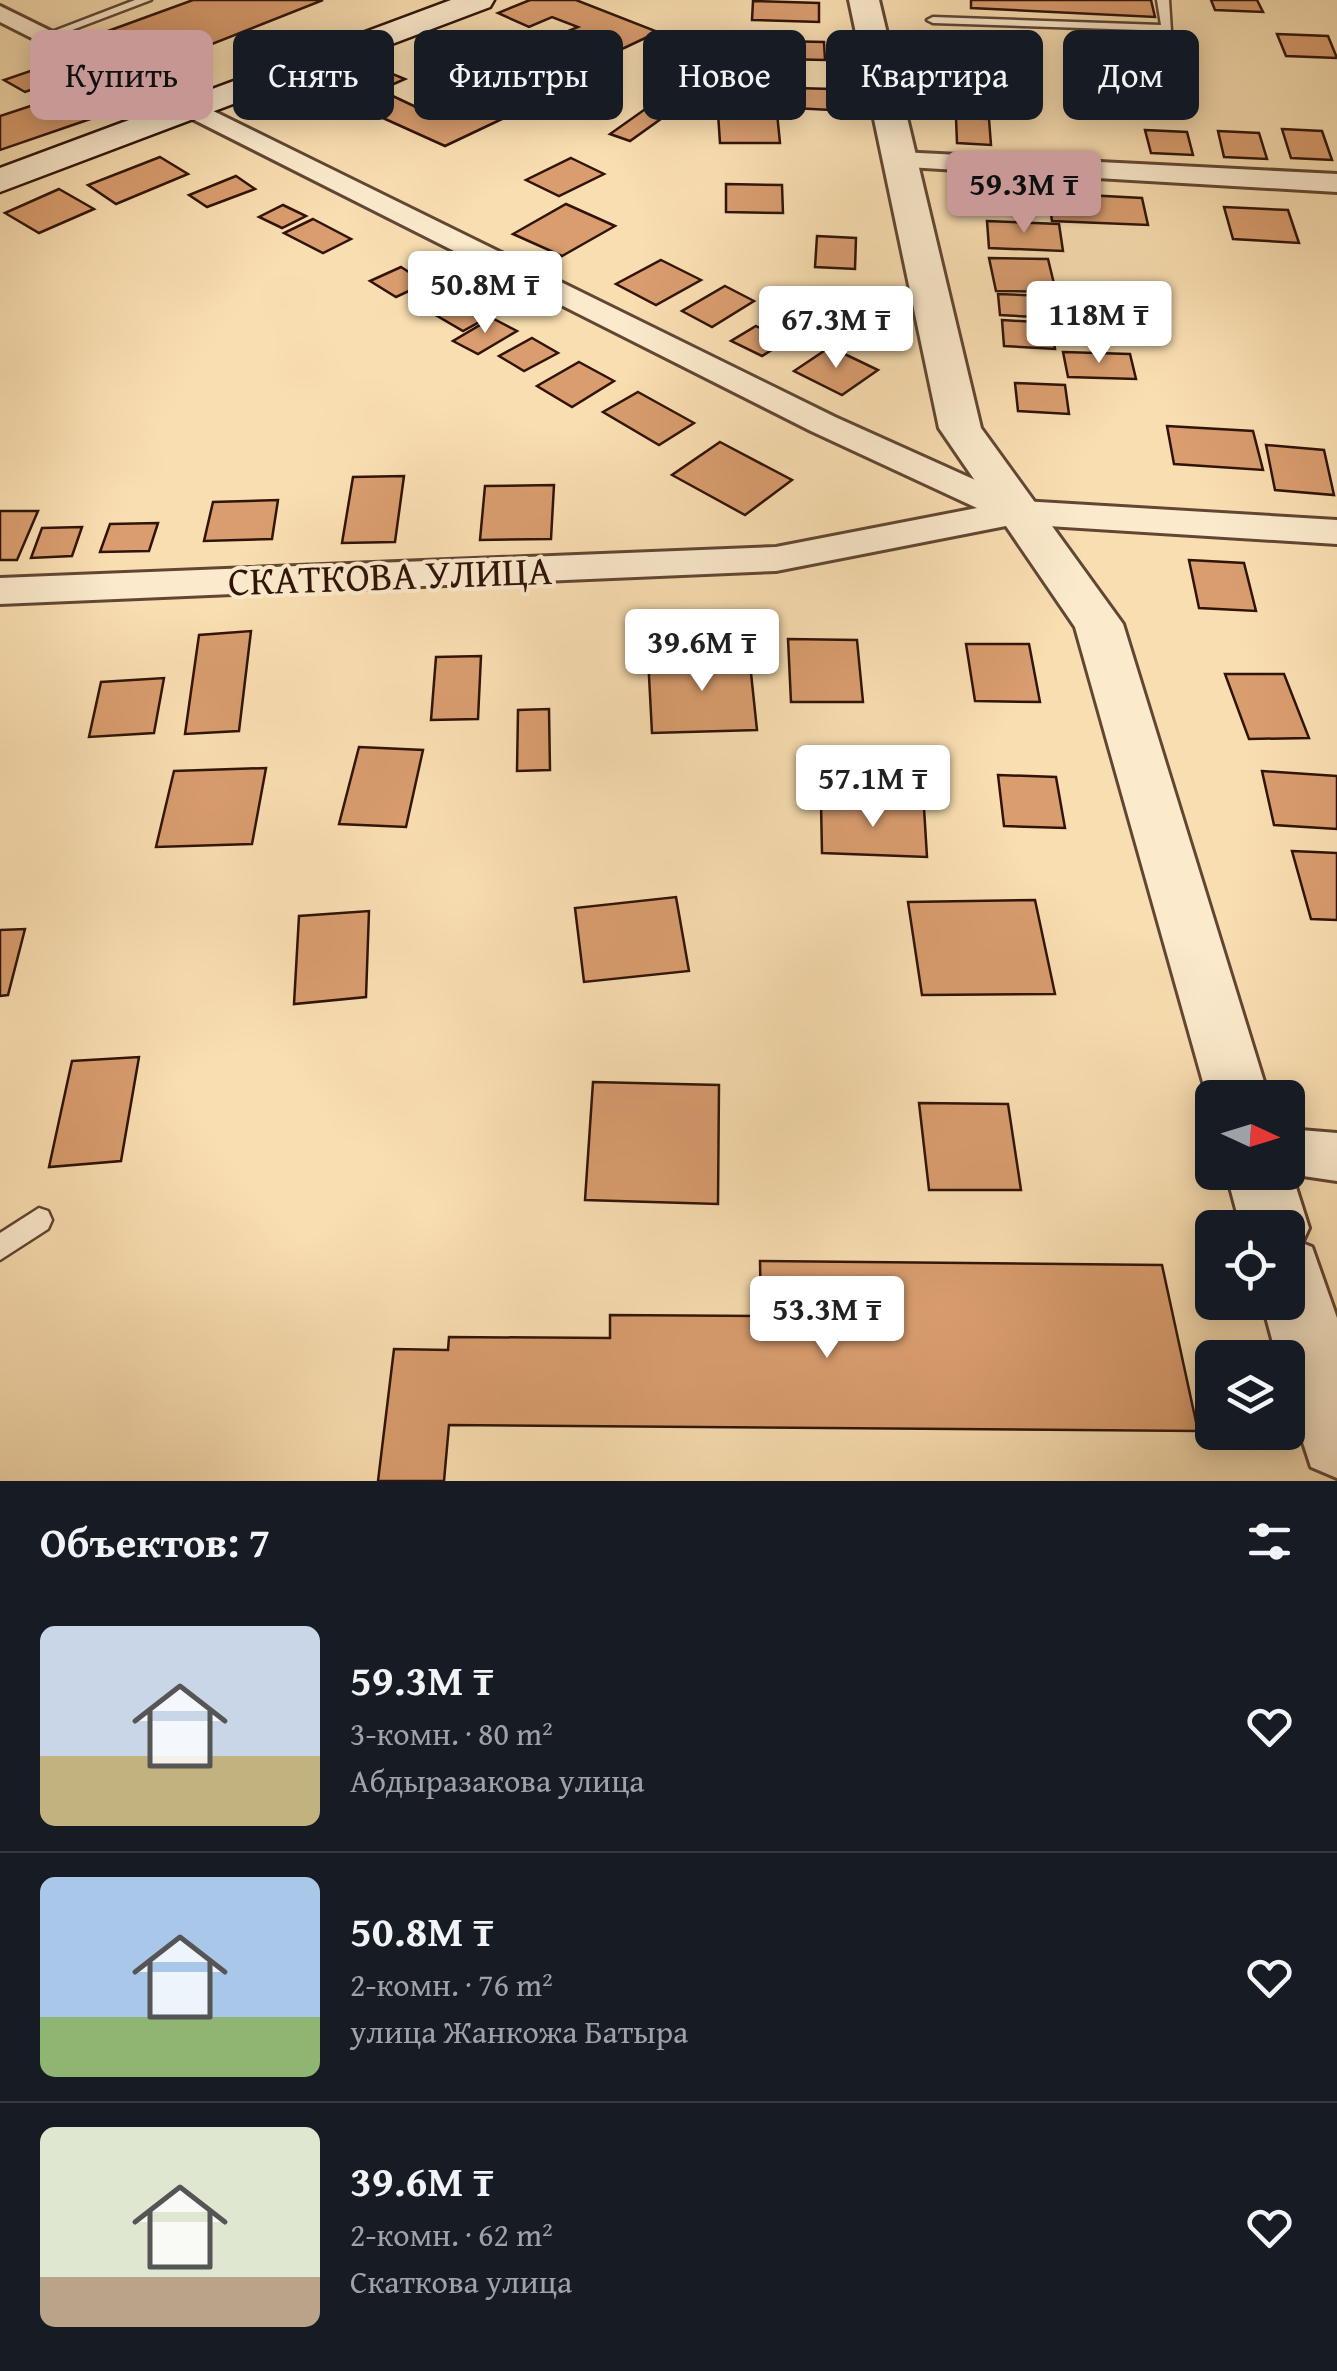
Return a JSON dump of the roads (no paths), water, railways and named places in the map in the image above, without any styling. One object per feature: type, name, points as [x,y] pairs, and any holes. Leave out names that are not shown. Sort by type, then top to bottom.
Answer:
[{"type":"main road","points":[[213,88],[423,0]]},
{"type":"main road","points":[[213,90],[479,0]]},
{"type":"main road","points":[[0,160],[123,120]]},
{"type":"main road","points":[[0,181],[138,120]]},
{"type":"street","points":[[864,0],[960,428],[1099,624],[1232,1080]]},
{"type":"street","points":[[0,13],[35,30]]},
{"type":"street","points":[[213,119],[823,424],[1016,512],[1337,532]]},
{"type":"street","points":[[900,160],[1337,183]]},
{"type":"street","name":"СКАТКОВА УЛИЦА","points":[[0,591],[776,559],[1016,512]]},
{"type":"street","points":[[1305,1155],[1337,1158]]},
{"type":"street","points":[[1302,1320],[1337,1441]]},
{"type":"lane","points":[[115,0],[145,0]]},
{"type":"lane","points":[[63,30],[145,0]]},
{"type":"lane","points":[[933,20],[1167,28],[1163,0]]},
{"type":"lane","points":[[0,1248],[39,1220]]}]
